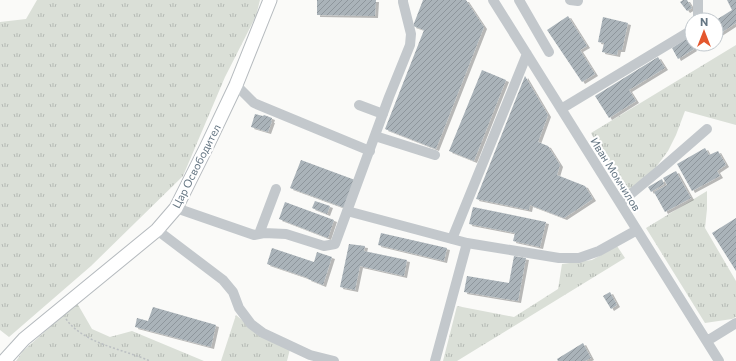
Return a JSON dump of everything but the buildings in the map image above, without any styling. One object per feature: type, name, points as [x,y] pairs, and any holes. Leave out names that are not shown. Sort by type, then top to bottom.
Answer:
[{"type":"main road","name":"Цар Освободител","points":[[4,361],[24,339],[157,230],[176,208],[236,85],[270,0]]},
{"type":"street","points":[[176,208],[254,236],[264,233],[286,234],[324,246],[335,244],[410,45],[411,34],[403,0]]},
{"type":"street","name":"Иван Момчилов","points":[[493,0],[719,361]]},
{"type":"street","points":[[519,0],[549,52]]},
{"type":"street","points":[[698,0],[698,12]]},
{"type":"street","points":[[561,109],[684,35]]},
{"type":"street","points":[[452,239],[527,54]]},
{"type":"street","points":[[236,85],[254,103],[370,151]]},
{"type":"street","points":[[359,105],[383,114]]},
{"type":"street","points":[[620,203],[707,129]]},
{"type":"street","points":[[375,136],[435,155]]},
{"type":"street","points":[[259,234],[276,189]]},
{"type":"street","points":[[347,211],[467,243],[559,258],[579,258],[599,251],[637,230]]},
{"type":"street","points":[[157,230],[223,280],[233,292],[239,308],[251,324],[263,333],[310,355],[334,361]]},
{"type":"street","points":[[435,361],[467,243]]},
{"type":"street","points":[[707,341],[736,323]]},
{"type":"path","points":[[60,309],[70,324],[81,333],[97,342],[150,361]]},
{"type":"green space","points":[[37,0],[260,0],[256,16],[225,77],[183,176],[91,266],[9,337],[0,330],[0,22],[26,19]]},
{"type":"green space","points":[[736,45],[736,125],[685,111],[668,151],[648,178],[624,193],[591,133]]},
{"type":"green space","points":[[707,191],[705,228],[736,281],[736,317],[732,319],[705,323],[646,228]]},
{"type":"green space","points":[[617,246],[625,258],[457,361],[443,361],[457,306],[514,317],[558,289],[562,264],[592,260]]},
{"type":"green space","points":[[77,303],[92,329],[110,337],[132,331],[204,361],[16,361],[23,351]]},
{"type":"green space","points":[[236,315],[260,335],[290,349],[287,361],[221,361]]}]
